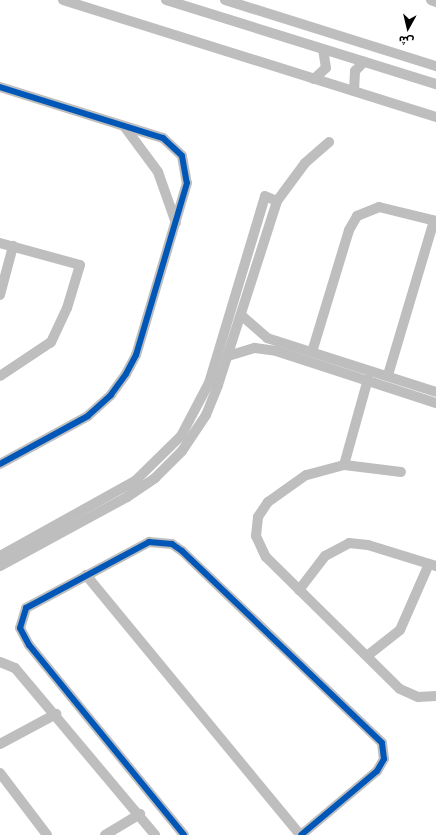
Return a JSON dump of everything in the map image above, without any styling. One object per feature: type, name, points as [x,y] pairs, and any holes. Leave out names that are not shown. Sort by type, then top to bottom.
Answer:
[{"type":"street","points":[[62,0],[436,117]]},
{"type":"street","points":[[166,0],[189,3],[323,49],[436,84]]},
{"type":"street","points":[[225,0],[436,66]]},
{"type":"street","points":[[431,0],[436,2]]},
{"type":"street","points":[[314,79],[326,68],[323,49]]},
{"type":"street","points":[[354,91],[355,71],[364,62]]},
{"type":"street","points":[[0,86],[163,138],[182,156],[187,183],[136,355],[111,395],[76,424],[0,464]]},
{"type":"street","points":[[124,126],[158,172],[176,223]]},
{"type":"street","points":[[0,566],[127,497],[165,470],[206,415],[228,356],[277,201],[305,163],[329,142]]},
{"type":"street","points":[[0,556],[135,481],[181,436],[209,383],[265,196],[277,201]]},
{"type":"street","points":[[312,352],[349,230],[357,216],[379,207],[435,221],[388,375]]},
{"type":"street","points":[[0,243],[80,265],[68,308],[50,342],[0,376]]},
{"type":"street","points":[[0,295],[13,246]]},
{"type":"street","points":[[240,315],[261,335],[388,375],[436,392]]},
{"type":"street","points":[[228,356],[245,350],[266,349],[368,379],[436,403]]},
{"type":"street","points":[[344,465],[368,379]]},
{"type":"street","points":[[401,472],[344,465],[317,471],[295,481],[268,502],[258,517],[256,530],[259,547],[299,590],[406,693],[436,696]]},
{"type":"street","points":[[86,575],[300,835],[377,771],[384,759],[378,737],[172,544],[149,542],[86,575],[26,608],[21,617],[23,637],[184,835]]},
{"type":"street","points":[[299,590],[325,556],[349,543],[368,545],[432,565],[400,630],[367,656]]},
{"type":"street","points":[[0,662],[15,668],[56,714],[140,814],[155,835]]},
{"type":"street","points":[[0,744],[56,714]]},
{"type":"street","points":[[0,773],[47,835]]},
{"type":"street","points":[[105,835],[140,814]]},
{"type":"cycle path","points":[[0,87],[163,138],[182,156],[187,183],[136,355],[126,374],[111,395],[88,416],[0,464]]},
{"type":"cycle path","points":[[184,835],[29,645],[20,628],[26,608],[149,542],[172,544],[182,551],[382,743],[384,759],[377,771],[301,835]]}]
